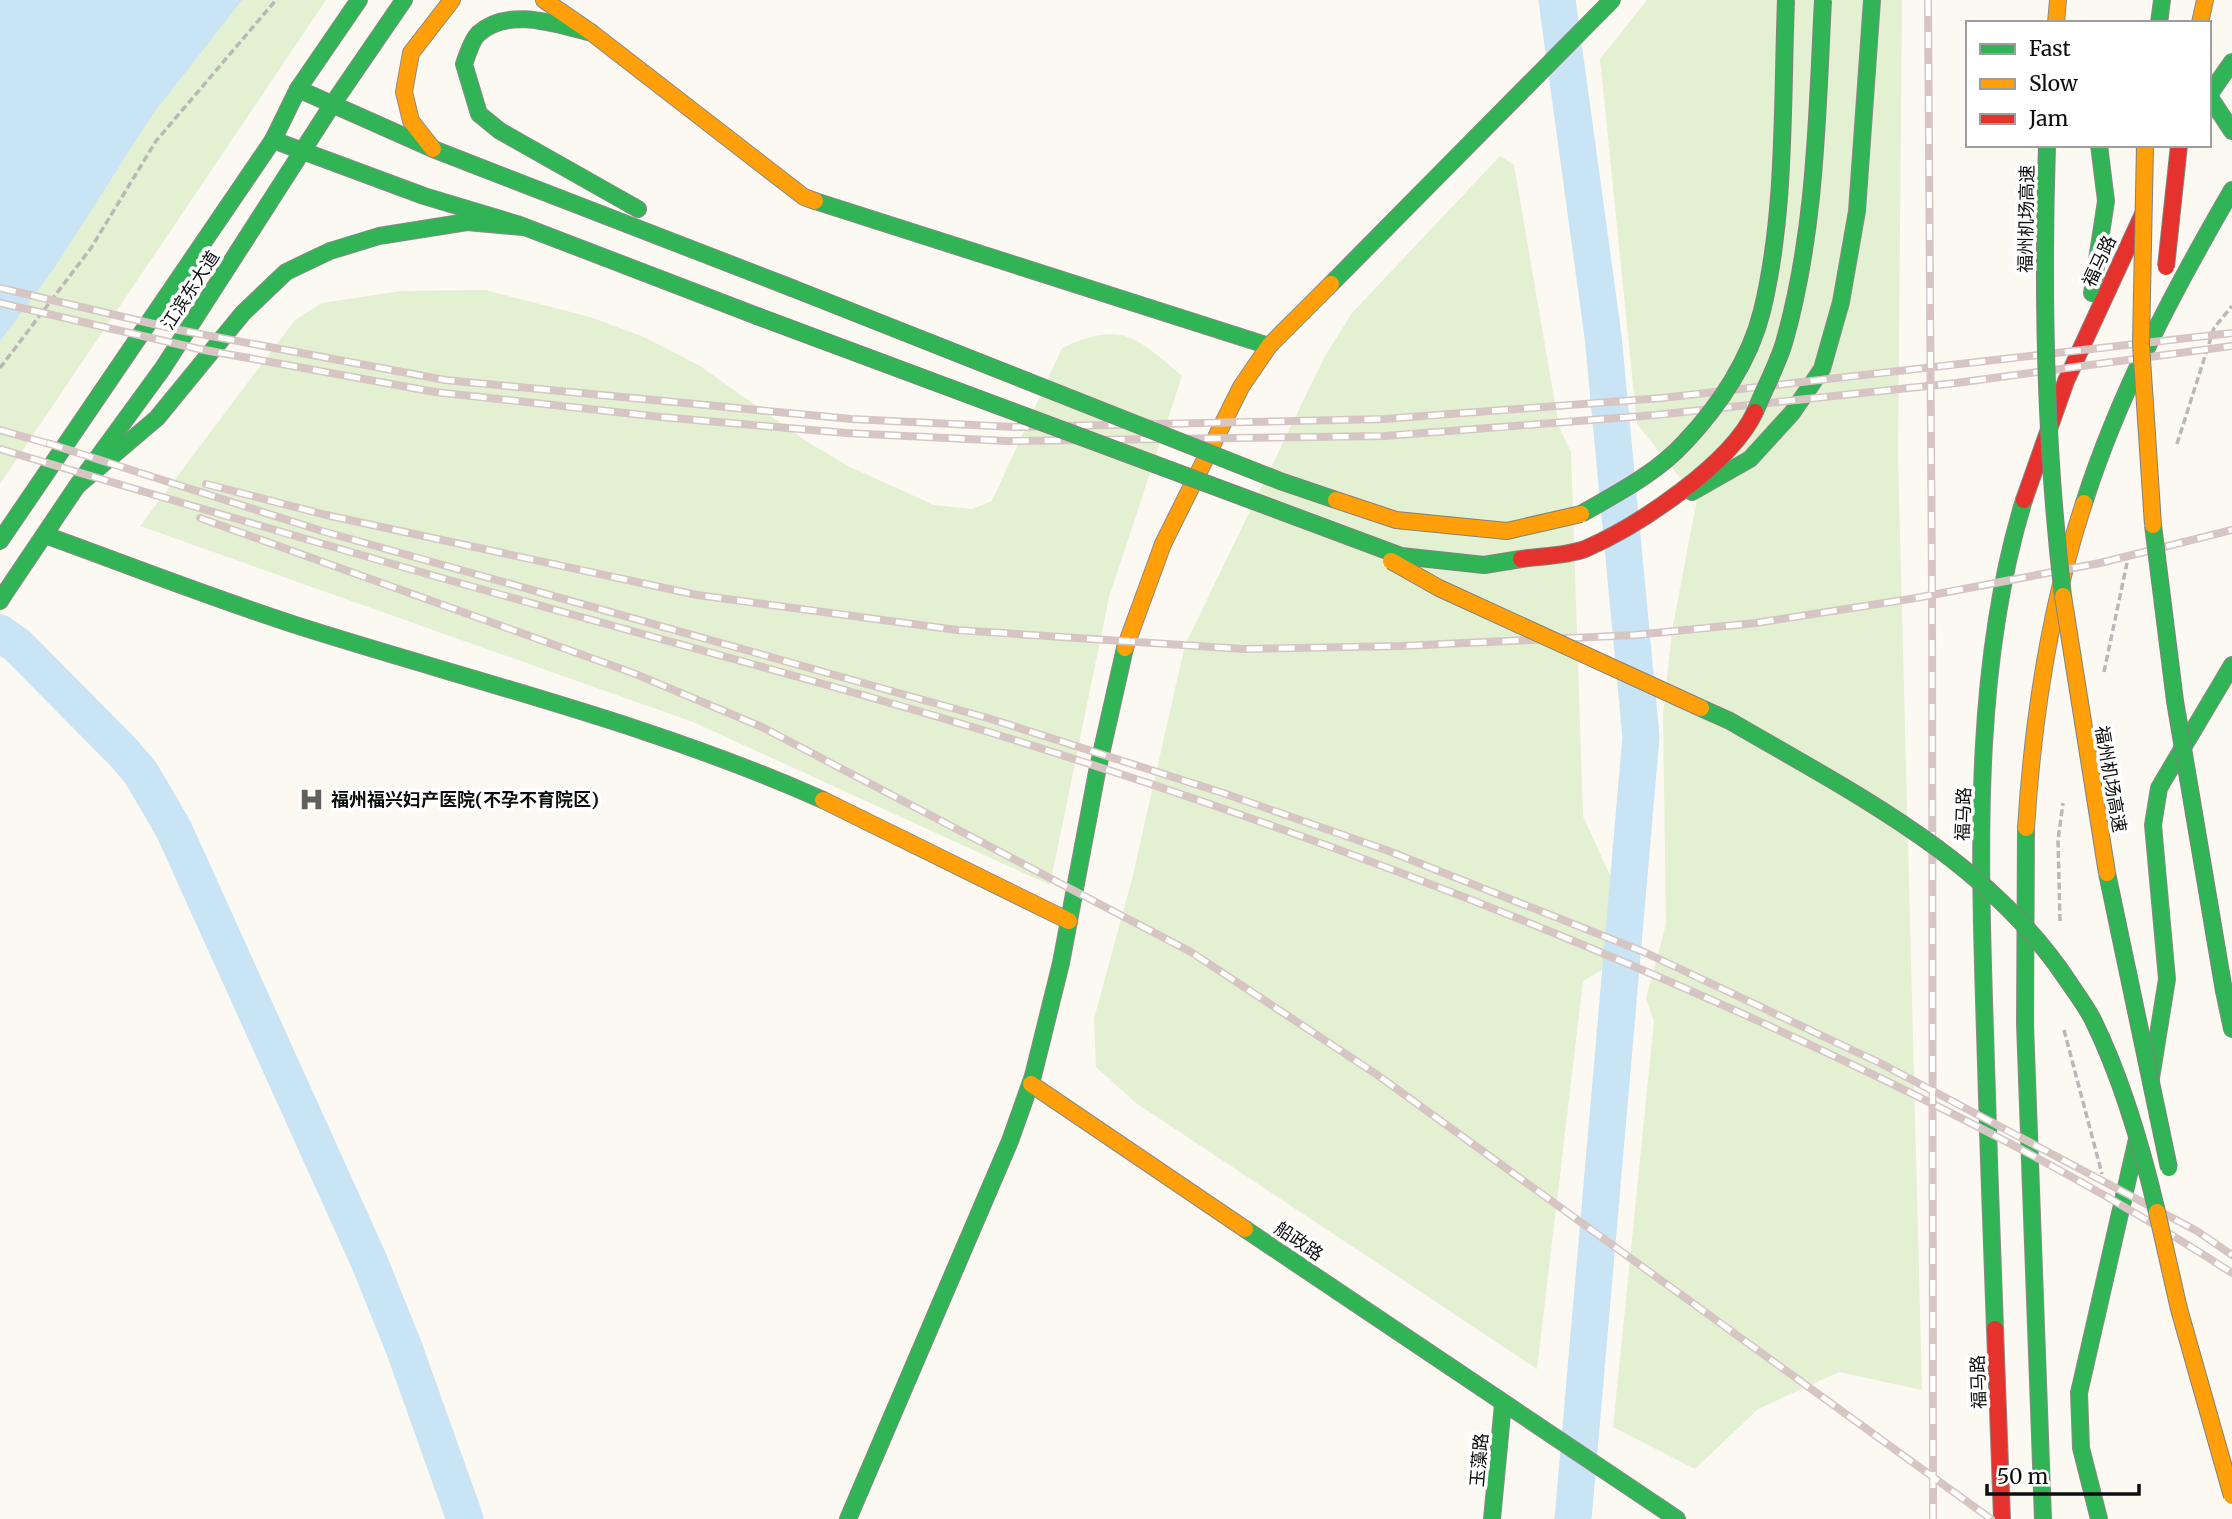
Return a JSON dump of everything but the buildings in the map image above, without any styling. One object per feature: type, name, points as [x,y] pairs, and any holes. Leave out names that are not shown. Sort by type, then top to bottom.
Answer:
[{"type":"main road","points":[[0,541],[273,140],[298,89],[359,0]]},
{"type":"main road","name":"江滨东大道","points":[[2,598],[76,486],[163,368],[332,104],[404,0]]},
{"type":"main road","points":[[433,149],[411,121],[404,92],[411,53],[452,0]]},
{"type":"main road","points":[[544,0],[592,33],[804,198],[1269,346]]},
{"type":"main road","points":[[298,89],[433,149],[1280,481],[1396,520],[1507,531],[1575,517],[1628,488],[1684,444],[1733,382],[1762,313],[1776,226],[1786,0]]},
{"type":"main road","points":[[1650,516],[1717,460],[1753,416],[1783,346],[1802,270],[1814,186],[1823,0]]},
{"type":"main road","points":[[273,140],[424,196],[523,227],[1401,556],[1484,565],[1582,550],[1650,516],[1750,458],[1792,413],[1822,369],[1841,302],[1857,211],[1872,0]]},
{"type":"main road","points":[[2056,21],[2058,0]]},
{"type":"main road","points":[[2068,0],[2073,21]]},
{"type":"main road","points":[[2142,0],[2157,21]]},
{"type":"main road","points":[[2158,21],[2162,0]]},
{"type":"main road","points":[[2200,21],[2205,0]]},
{"type":"main road","points":[[848,1519],[1010,1141],[1031,1084],[1052,1008],[1109,710],[1134,620],[1169,528],[1252,366],[1608,5]]},
{"type":"main road","points":[[592,33],[539,20],[510,18],[478,34],[464,64],[479,114],[500,131],[733,266]]},
{"type":"main road","points":[[2211,93],[2232,62]]},
{"type":"main road","points":[[2211,99],[2232,131]]},
{"type":"main road","name":"福州机场高速","points":[[2047,147],[2042,212],[2048,466],[2080,723],[2132,1001],[2173,1185]]},
{"type":"main road","points":[[2083,342],[2106,219],[2108,174],[2100,147]]},
{"type":"main road","points":[[2145,147],[2140,271],[2144,409],[2154,538],[2178,730],[2232,1030]]},
{"type":"main road","name":"福马路","points":[[2003,1519],[1981,835],[1987,730],[2000,603],[2019,515],[2051,419],[2083,342],[2178,147]]},
{"type":"main road","points":[[2154,538],[2168,223],[2179,147]]},
{"type":"main road","points":[[2043,1519],[2023,943],[2025,807],[2034,715],[2058,589],[2099,454],[2187,266],[2232,190]]},
{"type":"main road","points":[[76,486],[157,418],[243,313],[286,272],[330,251],[379,236],[467,222],[523,227]]},
{"type":"main road","points":[[2031,371],[2048,466]]},
{"type":"main road","points":[[45,534],[303,627],[626,723],[745,765],[873,822],[1069,921]]},
{"type":"main road","points":[[1340,534],[1439,588],[1730,721],[1849,790],[1896,818],[1976,876],[2046,947],[2093,1018],[2127,1108],[2152,1192],[2179,1309],[2232,1496]]},
{"type":"main road","points":[[2099,1519],[2081,1448],[2079,1393],[2162,1019],[2167,979],[2153,825],[2155,812],[2159,788],[2232,664]]},
{"type":"main road","name":"船政路","points":[[1031,1084],[1503,1404],[1611,1472],[1677,1519]]},
{"type":"main road","name":"玉藻路","points":[[1492,1519],[1503,1404]]},
{"type":"path","points":[[0,368],[91,248],[156,141],[276,0]]},
{"type":"green space","points":[[0,0],[326,0],[0,484]]},
{"type":"green space","points":[[1647,0],[1902,0],[1898,456],[1922,1390],[1839,1372],[1758,1409],[1695,1469],[1613,1427],[1654,1021],[1646,998],[1666,924],[1663,714],[1672,631],[1697,499],[1637,424],[1600,59]]},
{"type":"green space","points":[[1500,156],[1514,165],[1559,427],[1571,452],[1583,816],[1614,884],[1604,969],[1583,981],[1537,1369],[1136,1103],[1096,1067],[1094,1019],[1132,879],[1185,645],[1324,358],[1352,313]]},
{"type":"green space","points":[[485,290],[590,317],[646,338],[700,366],[806,441],[848,466],[934,505],[972,509],[992,501],[1062,348],[1099,335],[1127,337],[1152,351],[1182,376],[1109,597],[1050,885],[693,722],[140,526],[295,320],[322,303],[401,291]]},
{"type":"water","points":[[0,0],[242,0],[152,115],[55,267],[0,341]]},
{"type":"waterway","points":[[1557,0],[1603,336],[1641,737],[1573,1519]]},
{"type":"waterway","points":[[0,633],[17,645],[122,751],[141,773],[174,830],[369,1261],[404,1348],[465,1519]]},
{"type":"railway","points":[[1928,0],[1933,1519]]},
{"type":"railway","points":[[0,288],[179,330],[445,380],[851,419],[1014,427],[1384,419],[1662,398],[2232,333]]},
{"type":"railway","points":[[0,303],[199,349],[435,392],[661,417],[846,433],[1007,441],[1385,436],[1655,415],[1956,383],[2232,346]]},
{"type":"railway","points":[[0,430],[57,446]]},
{"type":"railway","points":[[47,443],[322,531],[991,719],[1223,793],[1386,850],[1644,952],[1882,1064],[2197,1231],[2232,1255]]},
{"type":"railway","points":[[0,449],[371,558],[992,733],[1180,794],[1367,860],[1643,970],[1862,1069],[2051,1165],[2232,1273]]},
{"type":"railway","points":[[206,484],[326,515],[697,595],[957,630],[1243,649],[1401,646],[1635,635],[1756,623],[1916,598],[2100,563],[2232,530]]},
{"type":"railway","points":[[200,518],[633,673],[762,727],[1191,952],[1376,1074],[1991,1519]]},
{"type":"traffic: fast","points":[[0,541],[273,140],[298,89],[359,0]]},
{"type":"traffic: fast","points":[[3,596],[77,486],[163,368],[332,105],[404,0]]},
{"type":"traffic: fast","points":[[1331,284],[1612,0]]},
{"type":"traffic: fast","points":[[1581,514],[1636,482],[1674,453],[1721,398],[1750,347],[1762,311],[1775,235],[1782,157],[1786,0]]},
{"type":"traffic: fast","points":[[1755,412],[1784,343],[1803,258],[1813,173],[1823,0]]},
{"type":"traffic: fast","points":[[1692,492],[1750,459],[1792,413],[1822,369],[1841,302],[1857,211],[1872,0]]},
{"type":"traffic: fast","points":[[2159,21],[2162,0]]},
{"type":"traffic: fast","points":[[592,33],[549,22],[519,19],[504,21],[478,34],[464,64],[479,114],[500,131],[638,209]]},
{"type":"traffic: fast","points":[[2211,92],[2232,62]]},
{"type":"traffic: fast","points":[[298,89],[433,149],[792,288]]},
{"type":"traffic: fast","points":[[2211,99],[2232,131]]},
{"type":"traffic: fast","points":[[273,140],[424,196],[517,224],[757,316]]},
{"type":"traffic: fast","points":[[2047,147],[2046,370],[2052,483],[2063,596]]},
{"type":"traffic: fast","points":[[2092,293],[2106,201],[2099,147]]},
{"type":"traffic: fast","points":[[2084,503],[2114,422],[2149,343],[2232,190]]},
{"type":"traffic: fast","points":[[815,201],[1269,346]]},
{"type":"traffic: fast","points":[[77,486],[157,418],[243,313],[286,272],[330,251],[379,236],[467,222],[523,227]]},
{"type":"traffic: fast","points":[[792,288],[1280,481],[1336,500]]},
{"type":"traffic: fast","points":[[757,316],[1401,556],[1484,565],[1521,559]]},
{"type":"traffic: fast","points":[[1995,1329],[1982,938],[1984,748],[1996,622],[2024,500]]},
{"type":"traffic: fast","points":[[2153,525],[2175,701],[2224,991]]},
{"type":"traffic: fast","points":[[45,535],[272,617],[566,706],[696,749],[823,800]]},
{"type":"traffic: fast","points":[[0,601],[3,596]]},
{"type":"traffic: fast","points":[[848,1519],[1010,1141],[1033,1076],[1061,963],[1097,772],[1125,648]]},
{"type":"traffic: fast","points":[[2151,1078],[2167,979],[2153,825],[2159,788],[2232,665]]},
{"type":"traffic: fast","points":[[1701,708],[1730,721],[1824,775],[1916,833],[2000,901],[2037,940],[2093,1020],[2130,1114],[2157,1212]]},
{"type":"traffic: fast","points":[[2026,828],[2025,1024],[2043,1519]]},
{"type":"traffic: fast","points":[[2107,873],[2169,1168]]},
{"type":"traffic: fast","points":[[2224,991],[2232,1029]]},
{"type":"traffic: fast","points":[[2099,1519],[2081,1448],[2079,1393],[2137,1139]]},
{"type":"traffic: fast","points":[[1245,1229],[1677,1519]]},
{"type":"traffic: fast","points":[[1492,1519],[1503,1404]]},
{"type":"traffic: slow","points":[[433,149],[411,121],[404,92],[411,53],[452,0]]},
{"type":"traffic: slow","points":[[544,0],[592,33],[804,197],[815,201]]},
{"type":"traffic: slow","points":[[2056,21],[2058,0]]},
{"type":"traffic: slow","points":[[2200,21],[2205,0]]},
{"type":"traffic: slow","points":[[2145,147],[2141,344],[2153,525]]},
{"type":"traffic: slow","points":[[1125,648],[1163,544],[1241,387],[1269,346],[1331,284]]},
{"type":"traffic: slow","points":[[1336,500],[1396,520],[1507,531],[1581,514]]},
{"type":"traffic: slow","points":[[2026,828],[2044,664],[2061,583],[2084,503]]},
{"type":"traffic: slow","points":[[1391,561],[1439,588],[1701,708]]},
{"type":"traffic: slow","points":[[2063,596],[2107,873]]},
{"type":"traffic: slow","points":[[823,800],[1069,921]]},
{"type":"traffic: slow","points":[[1031,1084],[1245,1229]]},
{"type":"traffic: slow","points":[[2157,1212],[2179,1309],[2232,1496]]},
{"type":"traffic: jam","points":[[2166,267],[2179,147]]},
{"type":"traffic: jam","points":[[2024,500],[2066,381],[2143,214]]},
{"type":"traffic: jam","points":[[1521,559],[1585,549],[1655,510],[1704,473],[1725,453],[1743,432],[1755,412]]},
{"type":"traffic: jam","points":[[1995,1329],[2002,1519]]},
{"type":"place","name":"福州福兴妇产医院(不孕不育院区)","points":[[311,799]]}]
